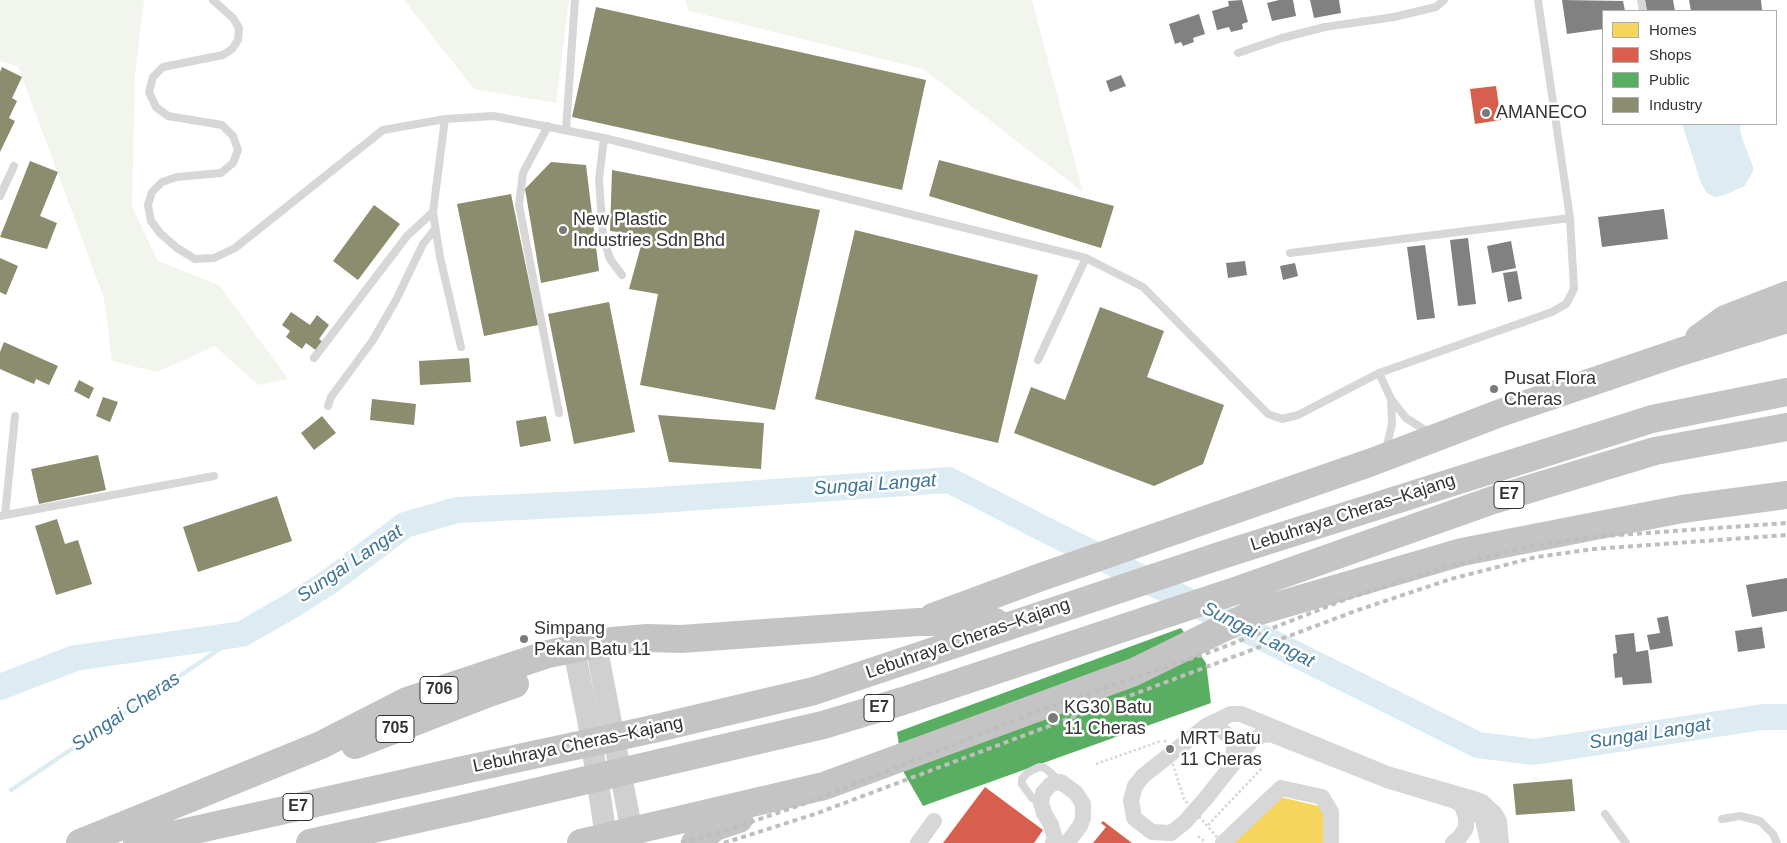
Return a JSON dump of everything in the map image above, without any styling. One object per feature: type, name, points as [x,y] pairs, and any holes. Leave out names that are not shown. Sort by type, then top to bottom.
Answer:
[{"type":"highway","points":[[1680,352],[1725,319],[1787,295]]},
{"type":"highway","points":[[918,622],[1041,577],[1372,462],[1449,432],[1680,352],[1787,319]]},
{"type":"highway","name":"Lebuhraya Cheras–Kajang","points":[[137,843],[653,729],[814,691],[1074,603],[1652,419],[1787,392]]},
{"type":"highway","name":"Lebuhraya Cheras–Kajang","points":[[310,843],[824,725],[903,701],[1238,590],[1494,500],[1655,450],[1787,427]]},
{"type":"highway","points":[[903,701],[934,699],[969,693],[1264,605],[1404,554],[1461,538],[1507,528],[1611,513],[1682,509],[1787,495]]},
{"type":"highway","points":[[598,841],[633,837],[824,786],[1134,672],[1264,605]]},
{"type":"highway","points":[[588,662],[644,652],[681,639],[918,622],[976,623],[1026,620]]},
{"type":"highway","name":"706","points":[[212,790],[321,745],[407,701],[548,654],[612,641],[648,638],[681,639]]},
{"type":"highway","name":"705","points":[[212,790],[352,746],[489,693],[588,662]]},
{"type":"highway","points":[[696,843],[715,827],[788,805],[824,786]]},
{"type":"highway","points":[[80,843],[212,790]]},
{"type":"street","points":[[588,662],[633,837]]},
{"type":"street","points":[[588,662],[588,719],[598,841]]},
{"type":"street","points":[[1488,843],[1483,820],[1472,806],[1387,780],[1273,735],[1264,734],[1252,740],[1190,816],[1171,833],[1152,832],[1134,818],[1131,800],[1135,786],[1143,776],[1206,726],[1231,714],[1241,714],[1388,774],[1474,799],[1489,808],[1499,821],[1501,843]]},
{"type":"street","points":[[1206,726],[1220,729],[1230,737],[1234,746],[1234,762]]},
{"type":"street","points":[[1053,843],[1055,839],[1051,825],[1044,813],[1041,802],[1043,793],[1051,784],[1061,782],[1076,793],[1082,804],[1083,818],[1080,826],[1067,843]]},
{"type":"street","points":[[1223,843],[1281,788],[1322,796],[1331,812],[1331,843]]},
{"type":"street","points":[[1453,843],[1466,828],[1466,817],[1462,806],[1456,801]]},
{"type":"street","points":[[918,843],[934,821]]},
{"type":"lane","points":[[213,0],[233,18],[239,28],[238,40],[223,55],[163,67],[153,77],[149,92],[156,106],[168,116],[222,125],[233,136],[238,150],[232,163],[221,173],[177,176],[162,182],[152,192],[148,205],[151,221],[160,233],[177,248],[195,259],[214,258],[235,248],[383,130],[445,119],[494,116],[604,138],[1086,258],[1144,287],[1268,414],[1282,419],[1298,415],[1379,372],[1552,312],[1566,304],[1574,288],[1570,218],[1538,0]]},
{"type":"lane","points":[[566,130],[575,0]]},
{"type":"lane","points":[[1238,52],[1325,27],[1394,17],[1436,7],[1444,0]]},
{"type":"lane","points":[[445,119],[432,212],[440,257],[461,346]]},
{"type":"lane","points":[[548,126],[523,173],[518,205],[559,413]]},
{"type":"lane","points":[[604,138],[599,179],[603,237],[610,259],[622,274]]},
{"type":"lane","points":[[0,196],[14,166]]},
{"type":"lane","points":[[314,358],[406,236],[432,212]]},
{"type":"lane","points":[[1290,253],[1570,218]]},
{"type":"lane","points":[[328,406],[331,397],[373,340],[396,300],[418,253],[435,229]]},
{"type":"lane","points":[[1038,360],[1086,258]]},
{"type":"lane","points":[[1379,372],[1391,399],[1406,418],[1425,430],[1449,432]]},
{"type":"lane","points":[[1372,462],[1387,445],[1392,424],[1391,399]]},
{"type":"lane","points":[[15,416],[2,515],[214,476]]},
{"type":"lane","points":[[1041,802],[1032,798],[1022,784],[1022,779],[1040,767],[1045,768],[1061,782]]},
{"type":"lane","points":[[1605,814],[1626,843]]},
{"type":"lane","points":[[1722,819],[1740,816],[1760,821],[1773,834],[1777,843]]},
{"type":"path","points":[[1096,764],[1165,740],[1184,799],[1223,843]]},
{"type":"path","points":[[1208,825],[1263,767]]},
{"type":"path","points":[[1198,836],[1204,841],[1202,843]]},
{"type":"shaded area","points":[[0,0],[144,0],[135,75],[132,207],[158,261],[219,285],[288,379],[258,385],[215,346],[157,372],[112,361],[104,298],[18,66],[0,61]]},
{"type":"shaded area","points":[[404,0],[569,0],[556,103],[474,89]]},
{"type":"shaded area","points":[[685,0],[1032,0],[1083,192],[923,69],[689,11]]},
{"type":"shaded area","points":[[1682,125],[1741,125],[1743,141],[1754,169],[1745,186],[1715,197],[1707,193],[1701,183]]},
{"type":"building: Homes","points":[[1280,797],[1323,807],[1323,843],[1231,843]]},
{"type":"building: Shops","points":[[1496,86],[1501,120],[1475,124],[1470,89]]},
{"type":"building: Shops","points":[[985,787],[1043,830],[1034,843],[943,843]]},
{"type":"building: Shops","points":[[1103,821],[1132,843],[1093,843],[1106,827],[1101,823]]},
{"type":"building: Public","name":"KG30 Batu 11 Cheras","points":[[1181,628],[1206,663],[1211,703],[923,806],[903,771],[897,732]]},
{"type":"building: Industry","points":[[596,7],[926,80],[902,190],[572,117]]},
{"type":"building: Industry","points":[[2,67],[22,77],[12,98],[17,101],[9,118],[15,121],[0,152],[0,72]]},
{"type":"building: Industry","points":[[939,160],[1114,206],[1101,248],[929,196]]},
{"type":"building: Industry","points":[[30,161],[58,172],[40,216],[57,223],[47,249],[0,237]]},
{"type":"building: Industry","name":"New Plastic Industries Sdn Bhd","points":[[551,162],[586,165],[599,271],[541,283],[525,189]]},
{"type":"building: Industry","points":[[612,170],[820,210],[775,410],[640,385],[658,294],[629,289],[644,235],[610,231]]},
{"type":"building: Industry","points":[[511,194],[538,325],[484,336],[457,204]]},
{"type":"building: Industry","points":[[374,205],[400,224],[358,280],[333,261]]},
{"type":"building: Industry","points":[[855,230],[1038,275],[998,443],[815,399]]},
{"type":"building: Industry","points":[[0,258],[18,266],[6,295],[0,292]]},
{"type":"building: Industry","points":[[609,302],[635,432],[574,444],[548,314]]},
{"type":"building: Industry","points":[[1100,307],[1164,331],[1147,377],[1224,405],[1203,464],[1154,486],[1014,433],[1031,387],[1065,400]]},
{"type":"building: Industry","points":[[291,312],[310,325],[317,315],[329,325],[319,339],[323,342],[317,351],[306,343],[302,349],[286,337],[290,331],[282,325]]},
{"type":"building: Industry","points":[[4,342],[58,366],[49,385],[36,379],[34,384],[0,369],[0,352]]},
{"type":"building: Industry","points":[[469,358],[471,382],[420,385],[419,361]]},
{"type":"building: Industry","points":[[79,380],[94,388],[89,399],[74,391]]},
{"type":"building: Industry","points":[[103,397],[118,402],[110,422],[96,416]]},
{"type":"building: Industry","points":[[372,399],[416,404],[414,425],[370,420]]},
{"type":"building: Industry","points":[[658,415],[764,423],[761,469],[669,462]]},
{"type":"building: Industry","points":[[322,416],[336,433],[314,450],[301,433]]},
{"type":"building: Industry","points":[[546,416],[551,441],[520,447],[516,421]]},
{"type":"building: Industry","points":[[98,455],[106,490],[39,504],[31,469]]},
{"type":"building: Industry","points":[[277,496],[292,541],[198,572],[183,527]]},
{"type":"building: Industry","points":[[57,519],[65,544],[78,540],[92,584],[56,595],[35,526]]},
{"type":"building: Industry","points":[[1572,779],[1575,811],[1516,815],[1513,784]]},
{"type":"building: Other","points":[[1242,0],[1248,22],[1242,24],[1243,29],[1231,32],[1229,27],[1217,30],[1212,11],[1229,6],[1228,1]]},
{"type":"building: Other","points":[[1279,0],[1293,0],[1296,16],[1272,21],[1267,3]]},
{"type":"building: Other","points":[[1310,0],[1339,0],[1341,13],[1314,18]]},
{"type":"building: Other","points":[[1562,0],[1623,1],[1625,10],[1602,10],[1602,29],[1567,34]]},
{"type":"building: Other","points":[[1645,0],[1673,0],[1675,10],[1647,10]]},
{"type":"building: Other","points":[[1689,0],[1761,0],[1762,10],[1691,10]]},
{"type":"building: Other","points":[[1199,14],[1205,34],[1193,38],[1194,42],[1183,46],[1181,42],[1175,44],[1169,24]]},
{"type":"building: Other","points":[[1121,75],[1126,86],[1110,92],[1106,81]]},
{"type":"building: Other","points":[[1664,209],[1668,239],[1602,247],[1598,217]]},
{"type":"building: Other","points":[[1468,238],[1476,304],[1458,306],[1450,240]]},
{"type":"building: Other","points":[[1511,241],[1516,268],[1492,273],[1487,246]]},
{"type":"building: Other","points":[[1425,245],[1435,318],[1417,320],[1407,247]]},
{"type":"building: Other","points":[[1245,261],[1247,275],[1228,278],[1226,263]]},
{"type":"building: Other","points":[[1295,263],[1298,276],[1283,280],[1280,266]]},
{"type":"building: Other","points":[[1517,271],[1522,299],[1508,302],[1503,273]]},
{"type":"building: Other","points":[[1787,578],[1787,611],[1752,617],[1746,585]]},
{"type":"building: Other","points":[[1668,616],[1673,646],[1650,650],[1647,635],[1660,633],[1657,618]]},
{"type":"building: Other","points":[[1762,627],[1765,648],[1738,652],[1735,631]]},
{"type":"building: Other","points":[[1634,633],[1636,652],[1648,650],[1652,683],[1623,685],[1622,677],[1615,678],[1613,654],[1617,653],[1615,635]]},
{"type":"waterway","name":"Sungai Langat","points":[[0,687],[75,658],[242,634],[329,582],[405,525],[457,510],[644,501],[949,480],[1478,745],[1534,752],[1763,717],[1787,717]]},
{"type":"waterway","name":"Sungai Cheras","points":[[11,790],[242,634]]},
{"type":"railway","points":[[681,843],[731,829],[809,802],[1041,710],[1216,650],[1352,597],[1446,567],[1532,546],[1590,537],[1787,523]]},
{"type":"railway","points":[[724,843],[815,814],[1358,610],[1451,579],[1536,557],[1594,549],[1787,535]]},
{"type":"place","name":"AMANECO","points":[[1486,113]]},
{"type":"place","name":"New Plastic Industries Sdn Bhd","points":[[563,230]]},
{"type":"place","name":"Pusat Flora Cheras","points":[[1494,389]]},
{"type":"place","name":"Simpang Pekan Batu 11","points":[[524,639]]},
{"type":"place","name":"KG30 Batu 11 Cheras","points":[[1053,718]]},
{"type":"place","name":"MRT Batu 11 Cheras","points":[[1170,749]]}]
